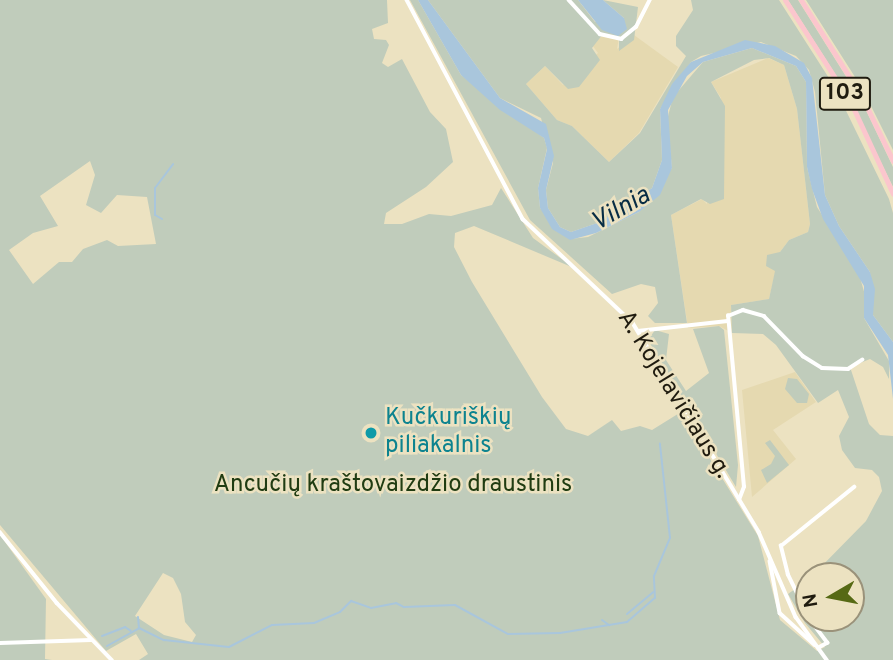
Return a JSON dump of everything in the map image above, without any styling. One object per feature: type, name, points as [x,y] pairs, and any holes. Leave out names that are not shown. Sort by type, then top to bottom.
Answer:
[{"type":"main road","name":"103","points":[[785,0],[851,103],[893,194]]},
{"type":"main road","name":"103","points":[[801,0],[851,79],[893,161]]},
{"type":"street","name":"A. Kojelavičiaus g.","points":[[407,0],[523,219],[576,265],[638,331],[770,555],[789,604],[827,660]]},
{"type":"street","points":[[569,0],[600,34],[621,39],[636,27],[650,0]]},
{"type":"street","points":[[638,331],[727,321],[743,310],[764,316],[803,356],[822,368],[848,369],[862,360]]},
{"type":"street","points":[[727,321],[743,481],[739,500]]},
{"type":"street","points":[[795,589],[788,575],[782,546],[854,487]]},
{"type":"street","points":[[0,532],[90,640],[112,660]]},
{"type":"street","name":"A. Kojelavičiaus g.","points":[[770,555],[780,612],[819,649]]},
{"type":"street","points":[[819,649],[828,643],[820,632]]},
{"type":"street","points":[[1,641],[90,640]]},
{"type":"shaded area","points":[[604,34],[619,37],[617,49],[634,35],[678,67],[639,133],[609,162],[572,126],[557,120],[526,84],[545,66],[563,85],[598,53],[592,45]]},
{"type":"shaded area","points":[[768,58],[784,65],[797,109],[810,224],[808,232],[789,240],[780,252],[769,299],[731,305],[732,333],[719,326],[688,328],[671,215],[702,199],[707,204],[721,98],[711,82]]},
{"type":"shaded area","points":[[795,372],[816,402],[773,430],[796,459],[752,497],[742,390]]},
{"type":"green space","name":"Ancučių kraštovaizdžio draustinis","points":[[0,0],[387,0],[388,23],[372,29],[374,39],[386,40],[389,45],[382,63],[388,67],[402,59],[430,112],[446,129],[453,162],[426,187],[386,213],[384,224],[402,224],[429,214],[451,216],[492,205],[501,188],[533,238],[574,268],[474,226],[455,233],[454,247],[472,282],[542,397],[566,429],[588,436],[612,420],[621,431],[640,426],[652,430],[681,412],[758,536],[780,620],[817,651],[825,647],[812,632],[865,632],[865,562],[826,562],[866,521],[882,491],[879,477],[872,470],[855,468],[842,450],[839,436],[849,417],[838,390],[818,403],[776,345],[763,334],[732,333],[731,305],[769,299],[775,271],[766,266],[767,255],[780,252],[789,240],[808,232],[810,224],[797,109],[784,65],[769,58],[754,60],[711,82],[725,106],[724,199],[710,204],[701,199],[671,215],[687,323],[655,323],[648,316],[658,303],[655,287],[641,284],[612,294],[530,220],[410,0],[418,0],[461,75],[544,138],[547,148],[538,188],[540,208],[570,239],[588,237],[639,212],[672,168],[667,120],[673,97],[703,62],[752,48],[796,66],[806,82],[807,167],[817,207],[859,274],[865,295],[864,318],[889,361],[889,379],[883,367],[870,359],[850,367],[869,424],[880,435],[893,436],[893,660],[139,660],[148,654],[136,634],[106,651],[0,525]],"holes":[[[90,161],[95,175],[86,205],[101,213],[117,195],[147,197],[156,244],[118,246],[107,240],[83,249],[72,262],[59,262],[33,284],[9,250],[33,233],[58,226],[40,196]],[[163,573],[173,578],[181,594],[185,622],[196,635],[192,642],[164,635],[135,616]]]},
{"type":"green space","points":[[428,0],[578,0],[595,22],[624,18],[603,0],[638,7],[634,40],[619,51],[619,38],[603,34],[592,48],[600,60],[579,87],[568,89],[545,66],[526,84],[557,120],[572,126],[609,162],[640,133],[686,56],[676,46],[676,36],[693,10],[691,0],[779,0],[834,86],[889,199],[893,213],[893,342],[873,315],[870,272],[839,226],[825,195],[815,92],[809,70],[796,56],[761,42],[701,56],[691,62],[660,109],[662,160],[652,188],[600,222],[571,232],[560,227],[548,208],[546,190],[553,163],[541,118],[500,98]]},
{"type":"green space","points":[[788,0],[798,0],[862,102],[893,167],[893,187],[848,94]]},
{"type":"green space","points":[[806,0],[893,0],[893,150],[862,88]]},
{"type":"green space","points":[[719,326],[724,330],[738,465],[736,487],[648,340],[655,330],[669,334],[666,360],[686,391],[709,373],[693,329]]},
{"type":"green space","points":[[788,378],[797,379],[809,394],[807,403],[797,403],[785,389]]},
{"type":"green space","points":[[770,440],[789,465],[767,483],[761,470],[771,464],[775,456],[765,443]]},
{"type":"green space","points":[[0,535],[46,599],[45,659],[52,660],[0,660]]},
{"type":"green space","points":[[795,589],[795,606],[788,594]]},
{"type":"water","name":"Vilnia","points":[[418,0],[428,0],[500,98],[546,124],[554,156],[546,190],[548,208],[560,227],[571,232],[600,222],[652,188],[662,160],[660,109],[672,84],[691,62],[745,40],[775,46],[804,63],[812,78],[825,195],[839,226],[870,272],[875,289],[873,315],[893,342],[893,399],[888,355],[864,318],[864,286],[823,219],[812,189],[807,167],[806,82],[796,66],[752,48],[703,62],[687,76],[668,110],[672,168],[660,195],[639,212],[596,233],[570,240],[552,229],[540,208],[538,188],[547,149],[544,138],[500,110],[461,75]]},
{"type":"water","points":[[578,0],[603,0],[624,18],[627,29],[618,36],[602,30]]},
{"type":"waterway","points":[[162,219],[155,215],[155,188],[173,164]]},
{"type":"waterway","points":[[107,646],[139,628],[164,640],[229,647],[272,625],[314,623],[340,612],[351,601],[371,608],[396,603],[404,607],[455,605],[508,634],[560,633],[627,622],[655,598],[654,576],[670,538],[660,444]]},
{"type":"waterway","points":[[627,614],[653,592]]},
{"type":"waterway","points":[[138,617],[139,628]]},
{"type":"waterway","points":[[602,620],[609,625]]},
{"type":"waterway","points":[[102,636],[125,627],[131,631]]},
{"type":"place","name":"Kučkuriškių piliakalnis","points":[[371,433]]}]
